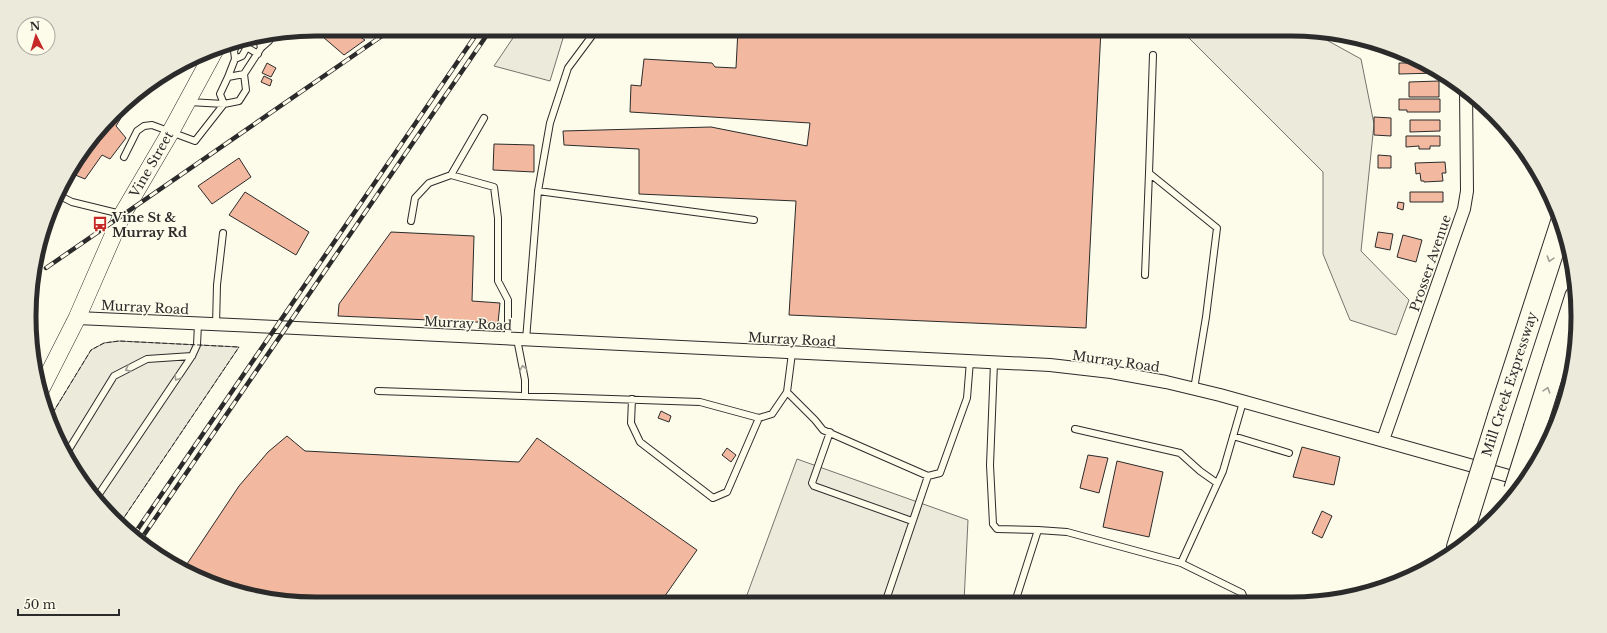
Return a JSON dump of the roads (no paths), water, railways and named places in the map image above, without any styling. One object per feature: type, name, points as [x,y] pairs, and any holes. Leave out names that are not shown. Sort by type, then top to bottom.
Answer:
[{"type":"highway","name":"Mill Creek Expressway","points":[[1460,539],[1558,234]]},
{"type":"highway","points":[[1518,480],[1571,313]]},
{"type":"main road","name":"Vine Street","points":[[44,382],[77,318],[122,215],[170,133],[210,57]]},
{"type":"street","name":"Prosser Avenue","points":[[1383,440],[1464,209],[1467,191],[1466,98]]},
{"type":"street","name":"Murray Road","points":[[77,318],[994,363],[1050,366],[1111,372],[1194,389],[1244,402],[1519,479]]},
{"type":"lane","points":[[517,339],[538,191],[550,123],[568,68],[592,36]]},
{"type":"lane","points":[[187,101],[224,104],[239,101],[246,90],[244,74],[259,51],[270,40]]},
{"type":"lane","points":[[259,42],[259,51]]},
{"type":"lane","points":[[235,59],[242,56],[247,47],[259,51]]},
{"type":"lane","points":[[224,104],[220,94],[235,59],[235,48]]},
{"type":"lane","points":[[1145,275],[1153,55]]},
{"type":"lane","points":[[228,77],[244,74]]},
{"type":"lane","points":[[124,157],[138,131],[144,126],[152,125],[170,133],[195,141],[224,104]]},
{"type":"lane","points":[[451,175],[484,118]]},
{"type":"lane","points":[[1149,173],[1217,228],[1206,317],[1194,389]]},
{"type":"lane","points":[[411,221],[415,198],[428,183],[451,175],[494,187],[498,218],[498,281],[508,300],[525,380],[525,396]]},
{"type":"lane","points":[[538,191],[754,220]]},
{"type":"lane","points":[[63,197],[72,202],[122,215]]},
{"type":"lane","points":[[216,325],[217,285],[223,233]]},
{"type":"lane","points":[[99,493],[192,356],[197,345],[198,324]]},
{"type":"lane","points":[[378,391],[700,402],[759,418],[772,414],[787,392],[792,353]]},
{"type":"lane","points":[[69,449],[114,376],[146,359],[192,356]]},
{"type":"lane","points":[[787,392],[823,430],[928,476],[940,473],[967,398],[970,362]]},
{"type":"lane","points":[[994,363],[990,465],[993,524],[997,529],[1067,532],[1181,563],[1242,593],[1244,597]]},
{"type":"lane","points":[[632,399],[631,423],[640,442],[713,498],[727,492],[759,418]]},
{"type":"lane","points":[[1181,563],[1223,471],[1244,402]]},
{"type":"lane","points":[[1075,429],[1180,453],[1200,471],[1217,483]]},
{"type":"lane","points":[[830,432],[812,483],[814,486],[912,521]]},
{"type":"lane","points":[[1233,436],[1289,453]]},
{"type":"lane","points":[[887,597],[928,476]]},
{"type":"lane","points":[[1017,597],[1038,530]]},
{"type":"railway","points":[[46,268],[382,36]]},
{"type":"railway","points":[[137,531],[475,36]]},
{"type":"railway","points":[[143,536],[486,36]]},
{"type":"place","name":"Vine St & Murray Rd","points":[[100,224]]}]
